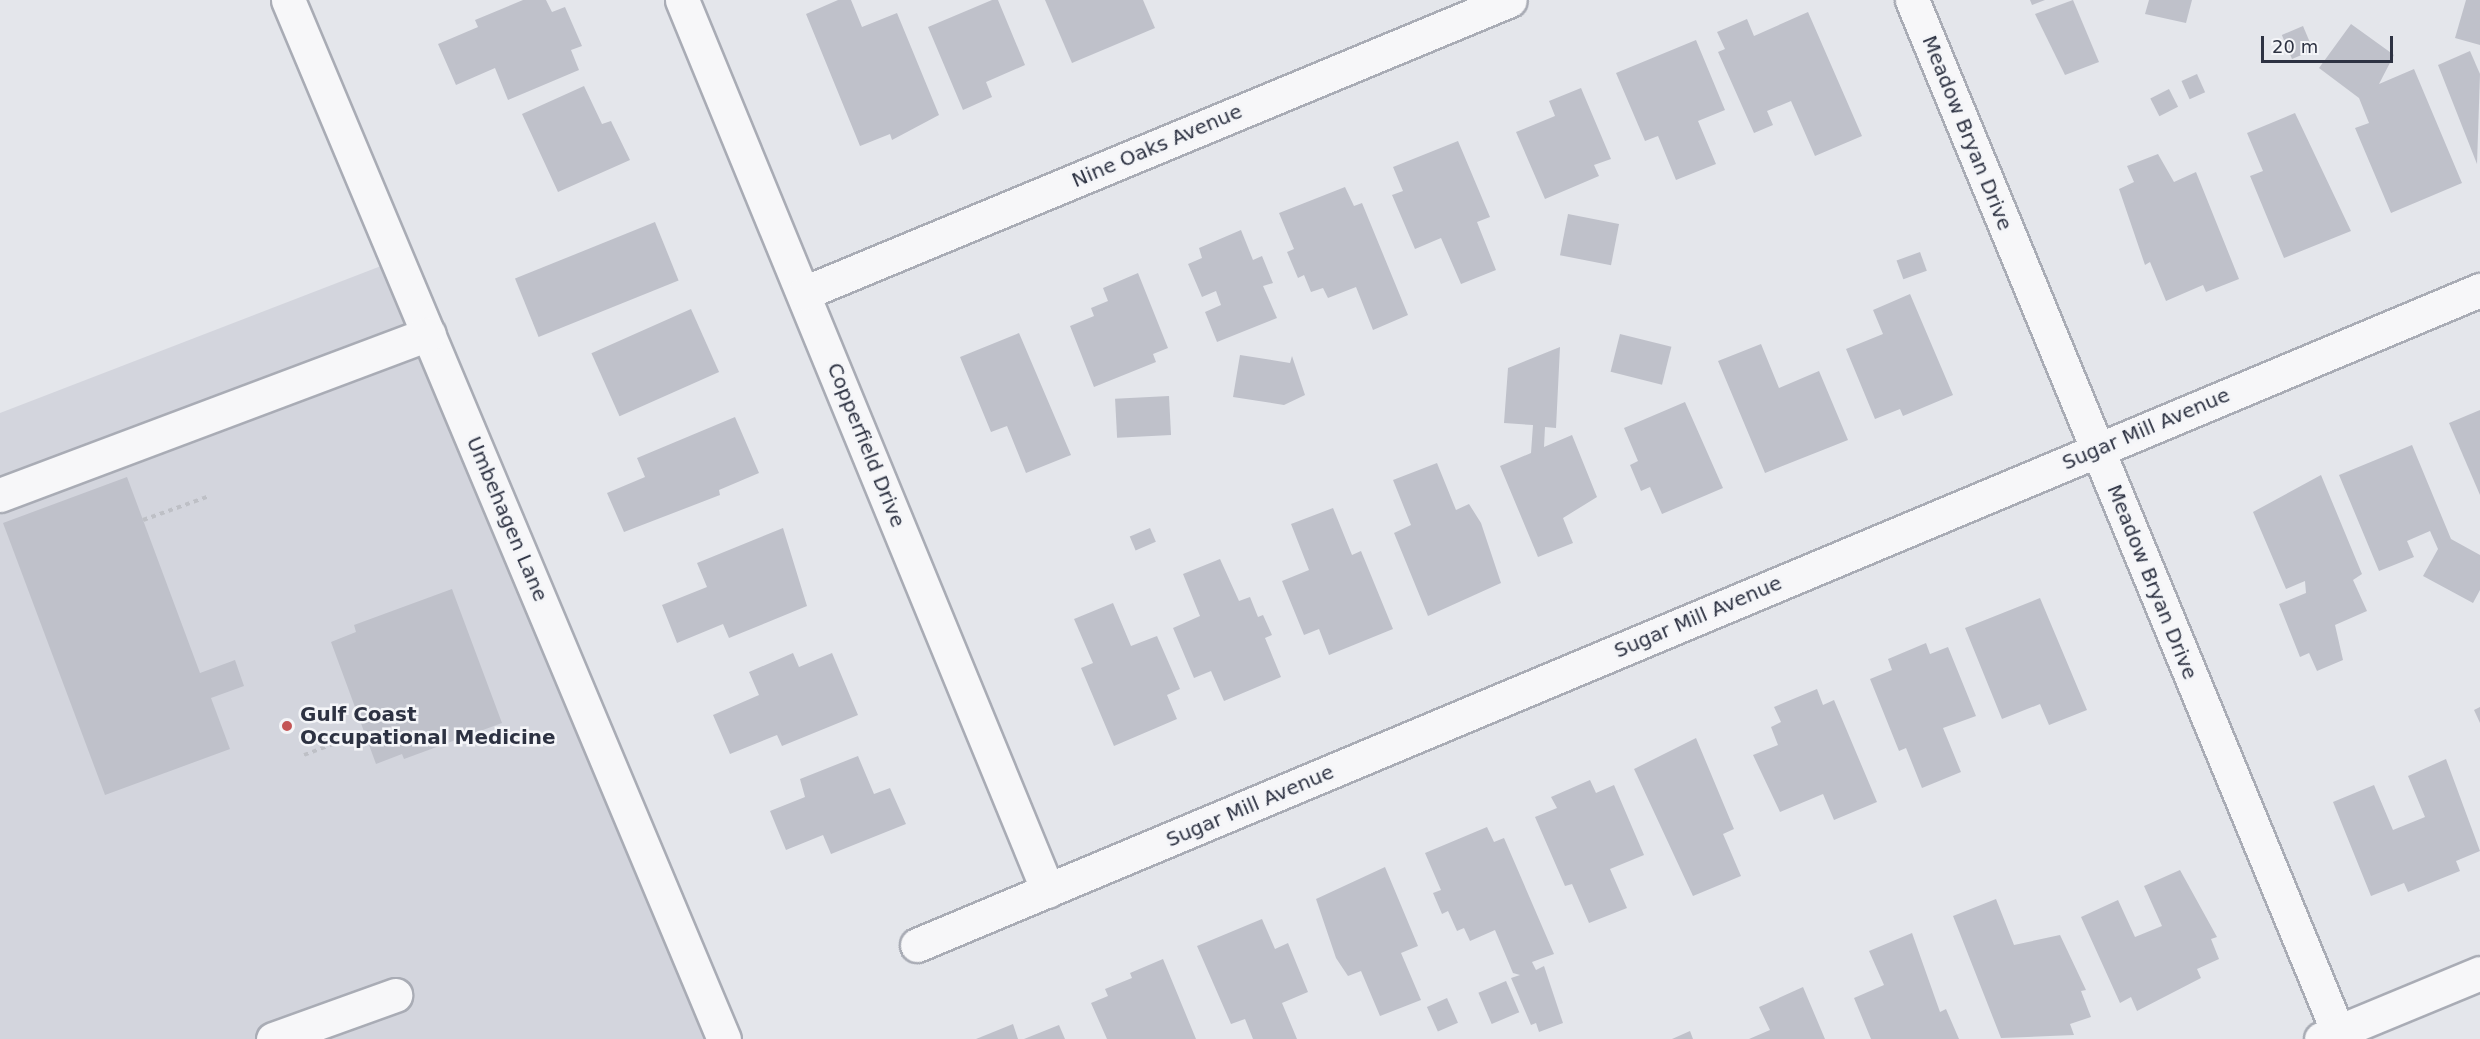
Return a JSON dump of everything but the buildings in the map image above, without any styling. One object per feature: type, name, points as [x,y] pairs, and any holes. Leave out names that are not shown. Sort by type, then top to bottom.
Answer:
[{"type":"street","name":"Umbehagen Lane","points":[[288,0],[724,1039]]},
{"type":"street","name":"Copperfield Drive","points":[[682,0],[1048,891]]},
{"type":"street","name":"Nine Oaks Avenue","points":[[804,293],[1510,0]]},
{"type":"street","name":"Meadow Bryan Drive","points":[[1911,0],[2097,449],[2329,1035]]},
{"type":"street","name":"Sugar Mill Avenue","points":[[916,945],[2480,290]]},
{"type":"street","points":[[0,495],[429,334]]},
{"type":"street","points":[[2329,1035],[2480,973]]},
{"type":"street","points":[[273,1039],[395,995]]},
{"type":"path","points":[[143,520],[207,497]]},
{"type":"path","points":[[304,755],[364,732]]},
{"type":"shaded area","name":"Gulf Coast Occupational Medicine","points":[[381,266],[706,1039],[0,1039],[0,413]]},
{"type":"place","name":"Gulf Coast Occupational Medicine","points":[[287,726]]}]
